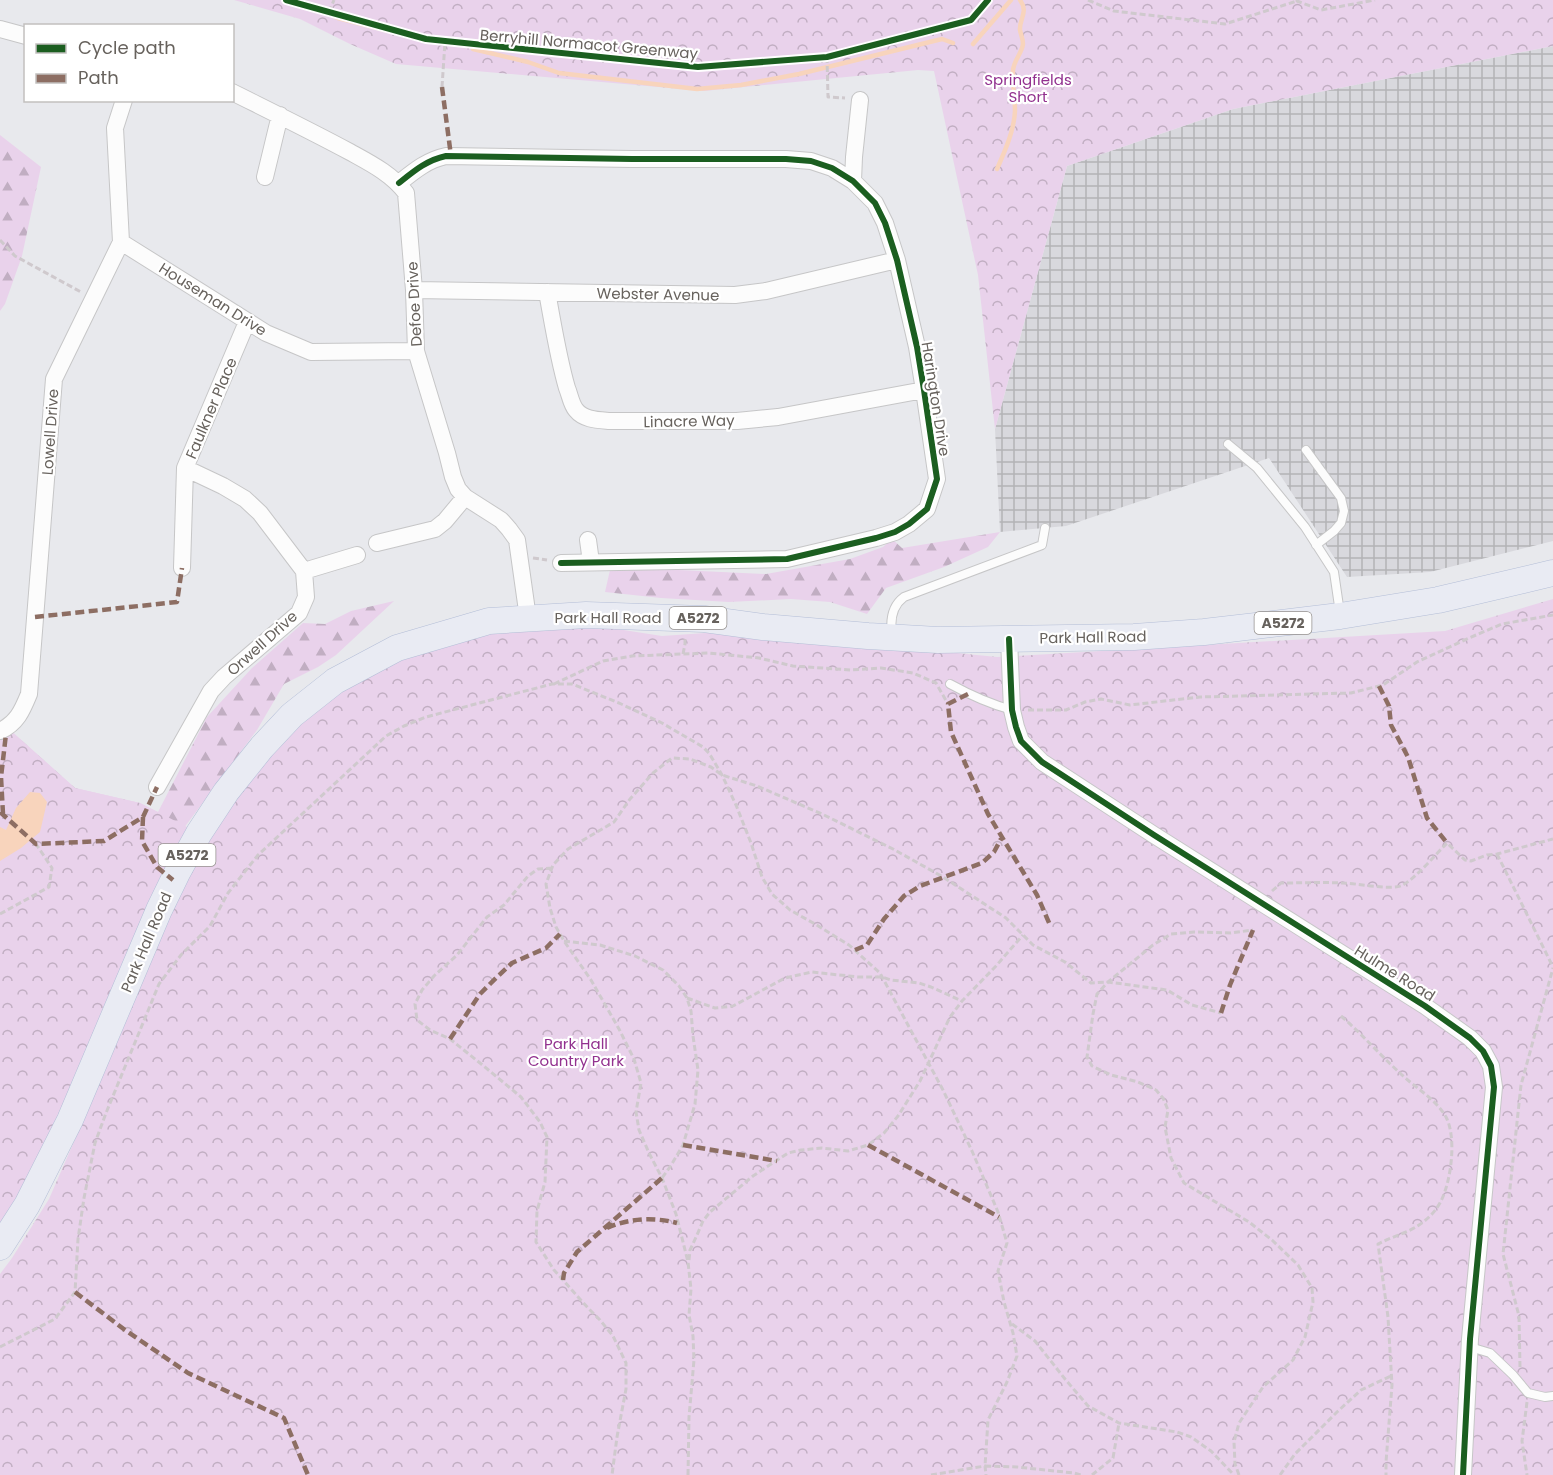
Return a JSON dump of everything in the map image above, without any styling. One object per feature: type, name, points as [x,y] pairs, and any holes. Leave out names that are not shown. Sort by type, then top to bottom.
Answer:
[{"type":"main road","name":"Park Hall Road","points":[[0,1247],[27,1205],[70,1120],[159,910],[177,873],[199,833],[226,792],[262,747],[292,715],[335,681],[397,648],[489,621],[586,615],[704,619],[764,627],[938,640],[1134,637],[1204,632],[1340,616],[1438,600],[1553,573]]},
{"type":"street","points":[[0,29],[24,35]]},
{"type":"street","points":[[234,93],[365,160],[399,183]]},
{"type":"street","points":[[853,181],[860,100]]},
{"type":"street","name":"Lowell Drive","points":[[0,732],[8,728],[19,717],[29,694],[54,379],[121,242],[116,128],[123,102]]},
{"type":"street","points":[[265,177],[280,115]]},
{"type":"street","name":"Harington Drive","points":[[399,183],[433,159],[446,156],[786,159],[810,161],[832,168],[853,181],[875,203],[885,223],[897,260],[917,347],[924,390],[937,479],[927,509],[895,532],[787,559],[561,563]]},
{"type":"street","name":"Defoe Drive","points":[[399,183],[406,193],[408,206],[416,351],[453,477],[458,489],[465,497]]},
{"type":"street","name":"Houseman Drive","points":[[121,242],[247,322],[266,333],[311,352],[416,351]]},
{"type":"street","name":"Webster Avenue","points":[[414,290],[735,295],[766,291],[897,260]]},
{"type":"street","name":"Linacre Way","points":[[547,292],[562,371],[572,403],[583,416],[591,419],[737,421],[778,417],[924,390]]},
{"type":"street","name":"Faulkner Place","points":[[182,568],[185,468],[247,322]]},
{"type":"street","points":[[185,468],[245,499],[260,513],[304,571],[357,555]]},
{"type":"street","points":[[377,543],[435,530],[465,497],[501,520],[517,540],[528,618]]},
{"type":"street","points":[[588,540],[591,562]]},
{"type":"street","name":"Orwell Drive","points":[[157,787],[211,691],[224,677],[299,613],[306,597],[304,571]]},
{"type":"street","name":"Hulme Road","points":[[1009,639],[1011,710],[1021,741],[1042,762],[1425,1006],[1470,1038],[1483,1051],[1491,1066],[1494,1087],[1470,1347],[1463,1475]]},
{"type":"lane","points":[[1228,444],[1257,468],[1317,545],[1334,572],[1340,616]]},
{"type":"lane","points":[[1306,450],[1341,498],[1344,511],[1341,523],[1317,545]]},
{"type":"lane","points":[[893,637],[891,618],[898,601],[1042,545],[1045,528]]},
{"type":"lane","points":[[950,684],[968,694],[1011,710]]},
{"type":"lane","points":[[1470,1347],[1490,1353],[1514,1375],[1528,1393],[1545,1397],[1553,1396]]},
{"type":"path","points":[[329,12],[334,0]]},
{"type":"path","points":[[1088,0],[1114,11],[1226,24],[1297,1],[1322,10],[1375,0]]},
{"type":"path","points":[[318,9],[339,15]]},
{"type":"path","points":[[435,41],[456,43]]},
{"type":"path","points":[[442,87],[445,42]]},
{"type":"path","points":[[816,58],[838,54]]},
{"type":"path","points":[[827,57],[828,97],[860,100]]},
{"type":"path","points":[[0,240],[15,256],[93,299]]},
{"type":"path","points":[[520,555],[561,563]]},
{"type":"path","points":[[1011,710],[1066,710],[1085,702],[1101,699],[1130,705],[1200,697],[1351,693],[1383,685],[1417,662],[1502,624],[1553,615]]},
{"type":"path","points":[[0,1347],[55,1319],[75,1292],[78,1239],[95,1143],[159,984],[182,955],[210,926],[228,893],[258,855],[386,736],[426,717],[552,684],[603,661],[632,656],[709,653],[759,658],[793,666],[851,670],[881,668],[912,673],[936,683],[948,704]]},
{"type":"path","points":[[552,684],[572,684],[619,703],[662,723],[703,747],[722,775],[751,843],[762,877],[772,894],[790,910],[849,945],[880,973],[929,1063],[972,1151],[998,1212],[1007,1243],[998,1271],[1017,1356],[988,1420],[985,1443],[986,1475]]},
{"type":"path","points":[[688,1475],[689,1417],[694,1360],[689,1315],[691,1289],[688,1262],[676,1214],[639,1130],[636,1112],[641,1083],[634,1059],[591,980],[556,927],[546,884],[552,868],[568,849],[615,822],[630,799],[653,773],[672,758],[690,759],[711,767],[722,775],[757,786],[822,814],[943,878],[1006,918],[1033,945],[1065,962],[1091,983],[1108,982],[1167,990],[1192,1005],[1221,1013]]},
{"type":"path","points":[[1259,902],[1281,883],[1401,886],[1422,869],[1447,843],[1465,860],[1471,861],[1486,855],[1553,839]]},
{"type":"path","points":[[0,914],[49,886],[52,868],[36,844]]},
{"type":"path","points":[[1497,854],[1553,967],[1521,1085],[1503,1254],[1519,1316],[1520,1383]]},
{"type":"path","points":[[552,868],[538,869],[528,876],[504,905],[487,917],[457,955],[434,976],[422,990],[415,1004],[417,1020],[457,1045],[521,1097],[540,1122],[547,1137],[545,1182],[537,1211],[536,1242],[554,1270],[613,1336],[626,1363],[626,1389],[612,1475]]},
{"type":"path","points":[[1239,1475],[1235,1464],[1234,1442],[1239,1423],[1263,1387],[1293,1360],[1305,1337],[1313,1302],[1312,1288],[1298,1265],[1272,1240],[1249,1222],[1184,1184],[1171,1158],[1165,1127],[1168,1110],[1163,1098],[1156,1090],[1092,1066],[1087,1057],[1097,994],[1153,945],[1171,934],[1232,933],[1254,930]]},
{"type":"path","points":[[688,1262],[690,1250],[703,1221],[710,1212],[753,1176],[788,1153],[822,1148],[848,1151],[868,1145],[884,1133],[898,1116],[929,1063],[950,1017],[1023,935]]},
{"type":"path","points":[[564,940],[600,945],[634,956],[663,970],[687,998],[692,1011],[698,1070],[696,1104],[683,1144],[662,1178]]},
{"type":"path","points":[[687,998],[715,1008],[732,1006],[785,978],[812,972],[882,977],[919,983],[962,1001]]},
{"type":"path","points":[[1341,1016],[1401,1075],[1438,1105],[1447,1118],[1452,1149],[1451,1166],[1441,1201],[1432,1215],[1407,1232],[1378,1244],[1391,1347],[1392,1385],[1386,1475]]},
{"type":"path","points":[[1010,1323],[1035,1341],[1088,1406],[1119,1423],[1178,1432],[1191,1437],[1211,1450],[1234,1475]]},
{"type":"path","points":[[1280,1475],[1295,1454],[1361,1390],[1391,1376]]},
{"type":"path","points":[[1527,1475],[1522,1441],[1528,1393]]},
{"type":"path","points":[[1092,1475],[1113,1458],[1119,1423]]},
{"type":"path","points":[[931,1475],[985,1466],[1017,1467],[1081,1475]]},
{"type":"shaded area","points":[[1553,46],[1553,541],[1430,572],[1347,577],[1269,458],[1066,526],[1000,532],[995,429],[1067,166],[1233,109]]},
{"type":"shaded area","points":[[30,792],[40,793],[47,802],[40,832],[21,848],[0,861],[0,827],[6,830],[16,808]]},
{"type":"green space","name":"Springfields Short","points":[[234,0],[1553,0],[1553,46],[1233,109],[1067,166],[995,429],[978,275],[934,71],[918,70],[704,91],[396,64],[300,19]]},
{"type":"green space","points":[[0,135],[41,167],[22,256],[5,304],[0,311]]},
{"type":"green space","points":[[1000,532],[988,547],[944,567],[886,588],[867,614],[830,602],[791,599],[729,602],[605,592],[610,570],[766,574],[850,559],[883,547],[892,539],[902,548]]},
{"type":"green space","name":"Park Hall Country Park","points":[[1553,599],[1553,1475],[0,1475],[0,1274],[49,1199],[103,1075],[167,913],[216,826],[253,772],[291,729],[372,670],[462,638],[538,627],[598,626],[662,636],[734,631],[997,657],[1445,631]]},
{"type":"green space","points":[[394,601],[336,655],[284,684],[257,730],[172,844],[0,1173],[20,739],[75,788],[140,803],[158,812],[207,717],[252,668],[303,623],[325,624],[351,611]]},
{"type":"green space","points":[[8,728],[75,788],[140,803],[199,833],[0,1247],[0,731]]},
{"type":"waterway","points":[[973,44],[1011,0]]},
{"type":"waterway","points":[[997,169],[1013,126],[1015,106],[1013,70],[1023,44],[1020,26],[1024,8],[1020,0]]},
{"type":"waterway","points":[[322,9],[338,18],[409,36],[438,40]]},
{"type":"waterway","points":[[473,49],[528,62],[559,73],[697,89],[741,85],[799,74],[942,39],[953,43]]},
{"type":"marked path","points":[[442,87],[451,156]]},
{"type":"marked path","points":[[35,617],[177,602],[182,568]]},
{"type":"marked path","points":[[1379,686],[1389,706],[1391,725],[1408,757],[1427,818],[1447,843]]},
{"type":"marked path","points":[[968,694],[948,704],[951,732],[988,814],[1037,895],[1050,925]]},
{"type":"marked path","points":[[3,814],[1,777],[6,734]]},
{"type":"marked path","points":[[0,812],[36,844],[104,841],[143,817],[157,787]]},
{"type":"marked path","points":[[143,817],[142,841],[157,867],[173,880]]},
{"type":"marked path","points":[[855,950],[867,945],[884,919],[904,896],[920,886],[982,863],[994,852],[1002,837]]},
{"type":"marked path","points":[[1221,1013],[1253,930]]},
{"type":"marked path","points":[[450,1039],[480,994],[497,977],[512,963],[546,948],[560,934]]},
{"type":"marked path","points":[[683,1145],[777,1161]]},
{"type":"marked path","points":[[868,1145],[999,1217]]},
{"type":"marked path","points":[[563,1280],[564,1273],[577,1252],[662,1178]]},
{"type":"marked path","points":[[607,1228],[642,1219],[677,1223]]},
{"type":"marked path","points":[[75,1292],[188,1373],[284,1418],[308,1475]]},
{"type":"cycle path","name":"Berryhill Normacot Greenway","points":[[286,0],[426,39],[698,67],[827,57],[971,20],[988,0]]},
{"type":"cycle path","points":[[399,183],[427,163],[446,156],[811,161],[832,168],[853,181],[875,203],[885,223],[897,260],[917,347],[924,390],[937,479],[927,509],[895,532],[787,559],[561,563]]},
{"type":"cycle path","points":[[1009,639],[1012,710],[1016,727],[1021,741],[1042,762],[1425,1006],[1470,1038],[1483,1051],[1491,1066],[1494,1087],[1470,1339],[1463,1475]]}]
